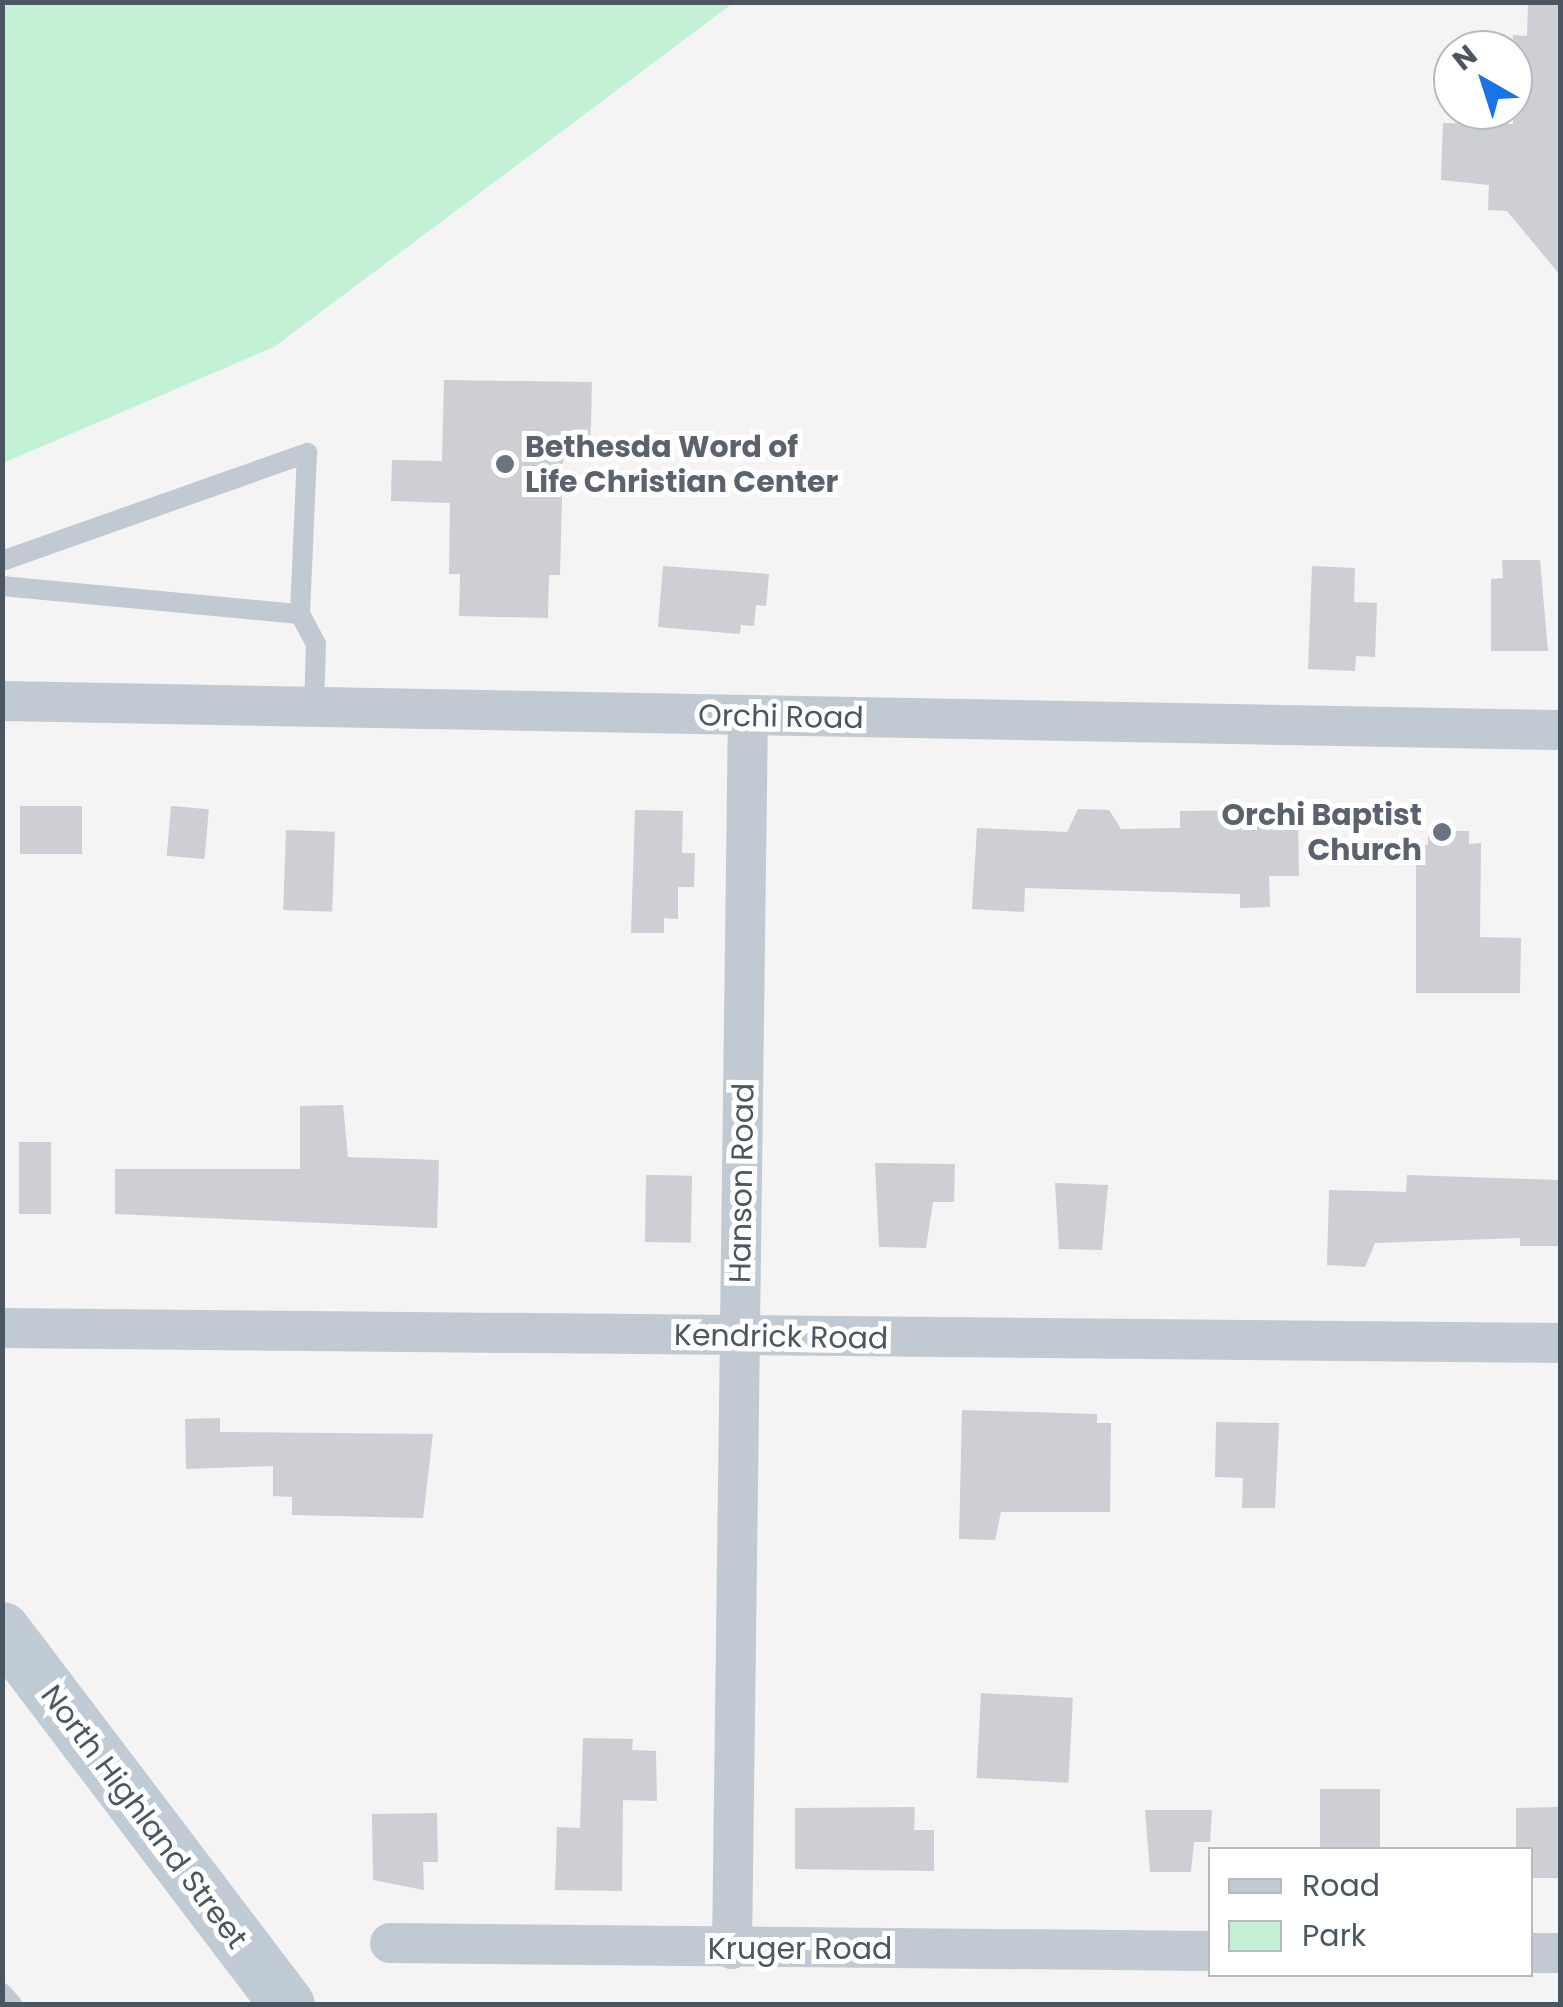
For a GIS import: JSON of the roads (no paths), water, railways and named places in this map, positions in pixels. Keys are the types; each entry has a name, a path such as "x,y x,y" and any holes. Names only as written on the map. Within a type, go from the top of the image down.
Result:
{"main road":[{"name":"North Highland Street","path":"2,1628 287,2004"}],"street":[{"name":"Orchi Road","path":"2,701 1560,730"},
{"name":"Hanson Road","path":"732,1949 748,717"},
{"name":"Kendrick Road","path":"2,1328 1560,1343"},
{"name":"Kruger Road","path":"390,1942 732,1949 1208,1951"},
{"path":"1533,1953 1560,1953"}],"lane":[{"path":"2,561 307,452 300,614 316,644 314,706"},
{"path":"2,586 300,614"},
{"path":"2,1992 12,2004"}],"place":[{"name":"Bethesda Word of Life Christian Center","path":"505,464"},
{"name":"Orchi Baptist Church","path":"1442,832"}]}
